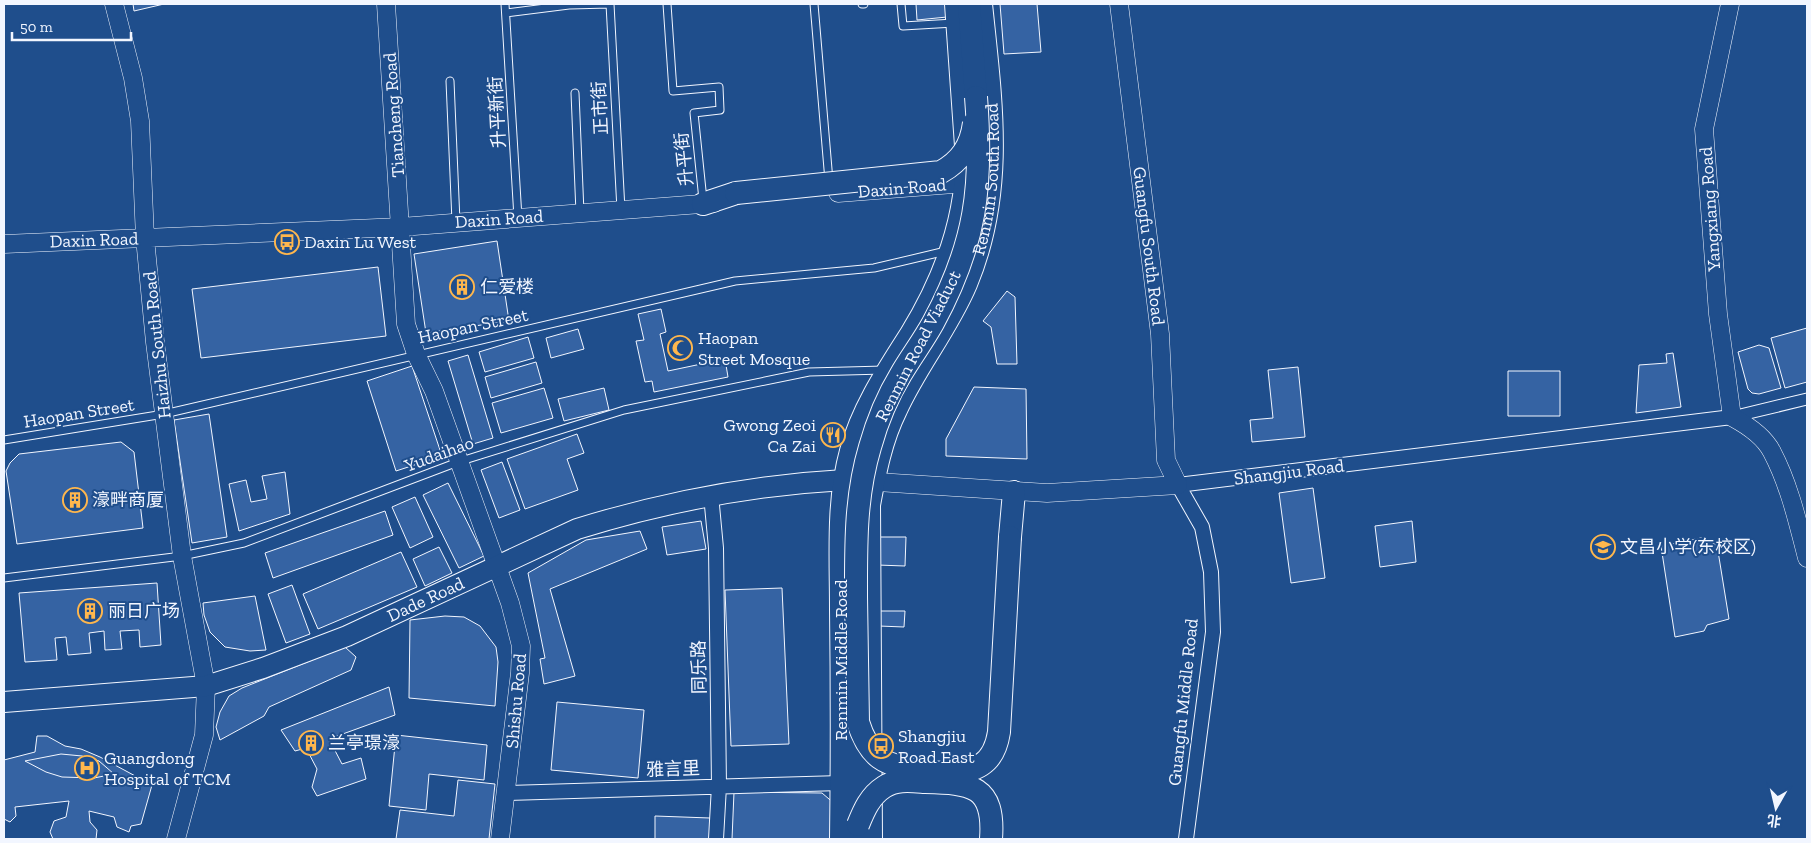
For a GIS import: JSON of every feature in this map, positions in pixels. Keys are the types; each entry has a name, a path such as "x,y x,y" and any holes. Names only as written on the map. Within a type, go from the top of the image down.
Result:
{"main road":[{"name":"Renmin Road Viaduct","path":"863,834 858,722 856,530 859,488 870,446 889,396 932,324 957,273 965,250 976,204 980,174 969,4"},
{"name":"Renmin South Road","path":"874,481 887,432 897,409 953,314 974,268 985,230 993,182 994,133 982,4"},
{"name":"Renmin South Road","path":"844,480 853,440 887,370 923,312 950,250 965,183 964,126 956,13"},
{"path":"703,204 736,193 941,172 960,159 967,148 973,127 976,97"},
{"name":"Renmin Middle Road","path":"840,839 840,541 844,480"},
{"name":"Dade Road","path":"4,702 206,686 263,668 346,636 577,529 653,507 711,495 781,484 844,480"},
{"name":"Renmin Middle Road","path":"863,834 869,530 874,481"},
{"path":"858,722 862,735 874,753 898,768 960,772 979,766 987,760 995,748 999,732 1014,492"},
{"path":"863,834 868,802 885,786 902,781 955,782 972,787 986,799 992,816 992,839"}],"street":[{"name":"Haizhu South Road","path":"114,4 133,78 140,121 145,238 164,414 182,556 206,686 204,735 176,839"},
{"name":"Tiancheng Road","path":"386,4 401,227 402,281 406,324 416,354"},
{"name":"Guangfu South Road","path":"1119,4 1160,334 1166,460 1178,485"},
{"name":"Yangxiang Road","path":"1730,4 1704,129 1718,314 1732,417"},
{"name":"Daxin Road","path":"4,244 401,227 993,182"},
{"name":"Shishu Road","path":"416,354 434,391 510,603 521,646 520,673 500,839"},
{"path":"1732,417 1807,399"},
{"name":"Shangjiu Road","path":"844,480 1047,493 1178,485 1732,417"},
{"path":"1732,417 1755,432 1772,451 1788,492 1807,558"},
{"name":"Guangfu Middle Road","path":"1178,485 1202,526 1211,572 1213,632 1186,839"},
{"name":"同乐路","path":"711,495 716,548 719,786 716,839"},
{"name":"雅言里","path":"506,792 841,783"}],"lane":[{"name":"升平新街","path":"506,4 518,218"},
{"path":"506,13 569,5 610,4"},
{"name":"正市街","path":"610,4 621,210"},
{"name":"升平街","path":"667,4 673,91 719,87 720,110 694,113 703,204"},
{"path":"814,4 830,194"},
{"path":"901,4 903,26 956,13"},
{"path":"450,81 456,223"},
{"path":"575,93 580,213"},
{"name":"Haopan Street","path":"4,440 164,414 735,281 874,268 950,250"},
{"name":"Yudaihao","path":"4,578 182,556 244,543 458,462 624,410 809,372 887,370"}],"building":[{"path":"133,4 164,4 134,11"},
{"path":"916,4 946,4 947,17 917,20"},
{"path":"1000,4 1037,4 1041,52 1004,54"},
{"name":"仁爱楼","path":"497,241 509,321 426,333 414,254"},
{"path":"378,267 386,336 201,358 192,289"},
{"path":"1007,291 1015,297 1017,364 997,364 991,327 983,321"},
{"path":"661,309 666,332 660,334 668,371 725,359 728,377 654,392 652,381 645,382 636,341 644,340 638,314"},
{"path":"1807,328 1807,382 1785,388 1771,338"},
{"path":"578,329 584,349 551,358 546,338"},
{"path":"528,337 534,358 485,372 479,352"},
{"path":"1759,345 1769,348 1781,388 1759,394 1752,393 1748,389 1738,352"},
{"path":"1673,353 1681,407 1636,413 1639,365 1667,363 1666,354"},
{"path":"468,355 493,438 473,444 448,361"},
{"path":"536,362 542,383 491,398 485,377"},
{"path":"412,366 442,456 396,471 367,381"},
{"path":"1298,367 1305,437 1252,442 1250,420 1273,418 1268,370"},
{"path":"1508,371 1560,371 1560,416 1508,416"},
{"path":"974,387 1026,389 1027,459 946,456 946,439"},
{"path":"544,388 553,418 501,433 492,403"},
{"path":"604,388 609,410 564,421 558,399"},
{"path":"209,414 227,537 192,543 174,420"},
{"path":"577,434 584,453 567,459 578,490 525,509 507,459"},
{"name":"濠畔商厦","path":"121,442 134,452 143,528 17,544 6,471 10,463 19,454"},
{"path":"502,462 520,510 499,518 481,470"},
{"path":"285,472 290,514 239,531 229,484 246,480 251,502 267,499 262,476"},
{"path":"448,483 484,556 459,568 423,495"},
{"path":"1313,488 1325,578 1291,583 1279,493"},
{"path":"415,497 433,537 410,548 392,507"},
{"path":"385,511 393,535 273,578 265,553"},
{"path":"701,521 706,549 667,555 662,527"},
{"path":"1412,521 1416,562 1380,567 1375,526"},
{"path":"640,531 647,549 550,589 575,676 544,684 540,659 545,658 528,573 586,540"},
{"path":"878,537 906,537 905,566 877,565"},
{"path":"1701,538 1717,545 1729,619 1707,625 1704,631 1675,637 1661,546"},
{"path":"439,547 452,573 425,586 413,559"},
{"path":"401,552 417,587 318,629 303,594"},
{"name":"丽日广场","path":"157,583 161,645 140,647 139,630 120,631 122,649 105,650 104,631 89,633 91,653 68,655 66,637 55,638 57,660 25,662 19,593"},
{"path":"292,585 310,634 286,643 268,594"},
{"path":"782,588 789,744 731,746 725,590"},
{"path":"255,596 266,650 250,651 225,647 210,632 204,615 203,603"},
{"path":"880,611 905,611 904,627 879,626"},
{"path":"445,616 464,617 480,626 496,647 498,662 495,706 409,698 410,620"},
{"path":"345,647 356,657 351,670 269,707 264,716 220,740 216,727 220,712 229,696 242,688"},
{"name":"兰亭璟濠","path":"389,687 395,715 329,739 342,764 361,758 366,779 317,796 312,787 317,769 306,748 295,751 281,730"},
{"path":"557,702 644,710 638,778 551,770"},
{"path":"396,735 487,745 484,780 429,774 426,810 389,806"},
{"path":"37,736 47,736 65,746 81,749 100,757 152,785 141,824 131,826 129,832 117,827 114,817 89,811 90,822 97,830 96,839 53,839 50,832 54,821 66,817 69,801 15,807 16,816 10,822 4,819 4,760 35,752"},
{"path":"61,754 82,756 99,761 114,774 94,778 62,777 46,772 25,761"},
{"path":"458,780 495,784 489,839 396,839 400,810 454,816"},
{"path":"734,792 822,793 836,805 835,839 732,839"},
{"path":"655,816 710,818 710,839 655,839"}],"place":[{"name":"Daxin Lu West","path":"287,242"},
{"name":"仁爱楼","path":"462,287"},
{"name":"Haopan Street Mosque","path":"680,348"},
{"name":"Gwong Zeoi Ca Zai","path":"833,435"},
{"name":"濠畔商厦","path":"75,500"},
{"name":"文昌小学(东校区)","path":"1603,547"},
{"name":"丽日广场","path":"90,611"},
{"name":"兰亭璟濠","path":"311,743"},
{"name":"Shangjiu Road East","path":"881,746"},
{"name":"Guangdong Hospital of TCM","path":"87,768"}]}
